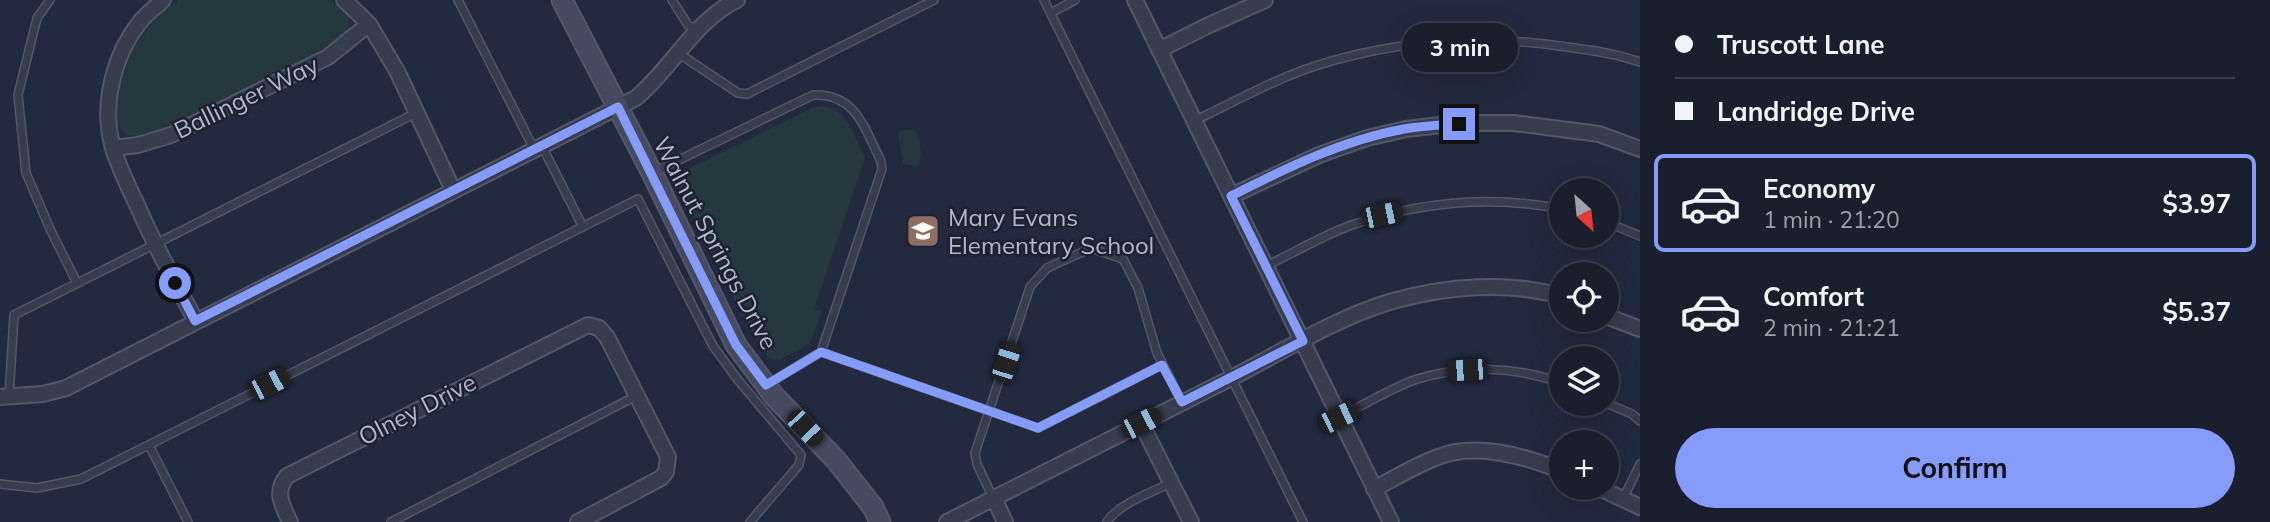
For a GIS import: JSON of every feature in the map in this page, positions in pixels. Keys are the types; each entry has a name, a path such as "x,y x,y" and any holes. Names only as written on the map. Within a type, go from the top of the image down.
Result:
{"street":[{"path":"163,0 140,22 114,72 107,102 113,148 155,244 195,321"},
{"path":"344,0 369,24 397,71 453,190"},
{"name":"Walnut Springs Drive","path":"562,0 652,173 736,345 766,385 836,460 873,507 880,522"},
{"path":"5,397 43,394 66,388 636,98 652,84 697,30 737,0"},
{"path":"1135,0 1391,522"},
{"path":"1159,50 1265,0"},
{"name":"Ballinger Way","path":"113,148 138,145 171,135 328,57 369,24"},
{"path":"1231,196 1319,155 1367,138 1406,129 1514,123 1599,134 1640,149"},
{"path":"947,522 1303,341 1381,306 1428,293 1466,288 1502,288 1549,294"},
{"path":"1619,321 1640,329"},
{"name":"Olney Drive","path":"290,522 282,506 279,490 282,482 294,472 582,326 594,326 604,332 637,396"},
{"path":"578,522 655,482 666,472 668,457 637,396"},
{"path":"1141,423 1191,522"},
{"path":"1374,489 1440,456 1470,450 1515,455 1549,467"},
{"path":"994,498 1005,522"},
{"path":"1619,498 1640,508"}],"lane":[{"path":"50,0 37,18 18,95 26,173 77,283"},
{"path":"457,0 583,227"},
{"path":"672,0 688,25 697,30"},
{"path":"678,53 738,93 747,94 934,0"},
{"path":"1044,0 1303,522"},
{"path":"1051,13 1075,0"},
{"path":"1195,121 1315,66 1421,43 1522,40 1594,51 1640,62"},
{"path":"652,173 813,95 838,97 857,114 883,169 821,352 766,385"},
{"path":"5,397 14,315 417,113"},
{"path":"0,484 37,488 81,479 638,199 713,346 801,455 799,465 750,522"},
{"path":"1266,266 1346,227 1382,215 1424,206 1498,202 1549,208"},
{"path":"1619,227 1640,236"},
{"path":"994,498 977,464 977,442 990,411 1030,287 1047,268 1093,249 1123,259 1138,288 1162,365 1182,402"},
{"path":"821,352 1038,428 1162,365"},
{"path":"1339,417 1415,380 1449,372 1485,369 1512,371 1549,380"},
{"path":"391,522 637,396"},
{"path":"1619,408 1640,421"},
{"path":"149,445 188,522"},
{"path":"1623,500 1640,464"},
{"path":"1107,522 1122,508 1171,482"}],"shaded area":[{"path":"178,0 330,0 349,16 350,27 316,54 167,128 135,136 126,135 118,118 123,74 144,33"},
{"path":"823,106 839,113 845,119 865,158 814,309 822,311 810,344 780,360 771,359 742,316 680,192 676,177 814,107"},
{"path":"901,130 914,130 916,133 921,153 918,166 903,164 898,134"}],"place":[{"name":"Mary Evans Elementary School","path":"923,231"}],"route":[{"path":"175,283 195,321 618,107 736,345 766,385 821,352 1038,428 1162,365 1182,402 1303,341 1231,196 1319,155 1367,138 1406,129 1459,124"}]}
